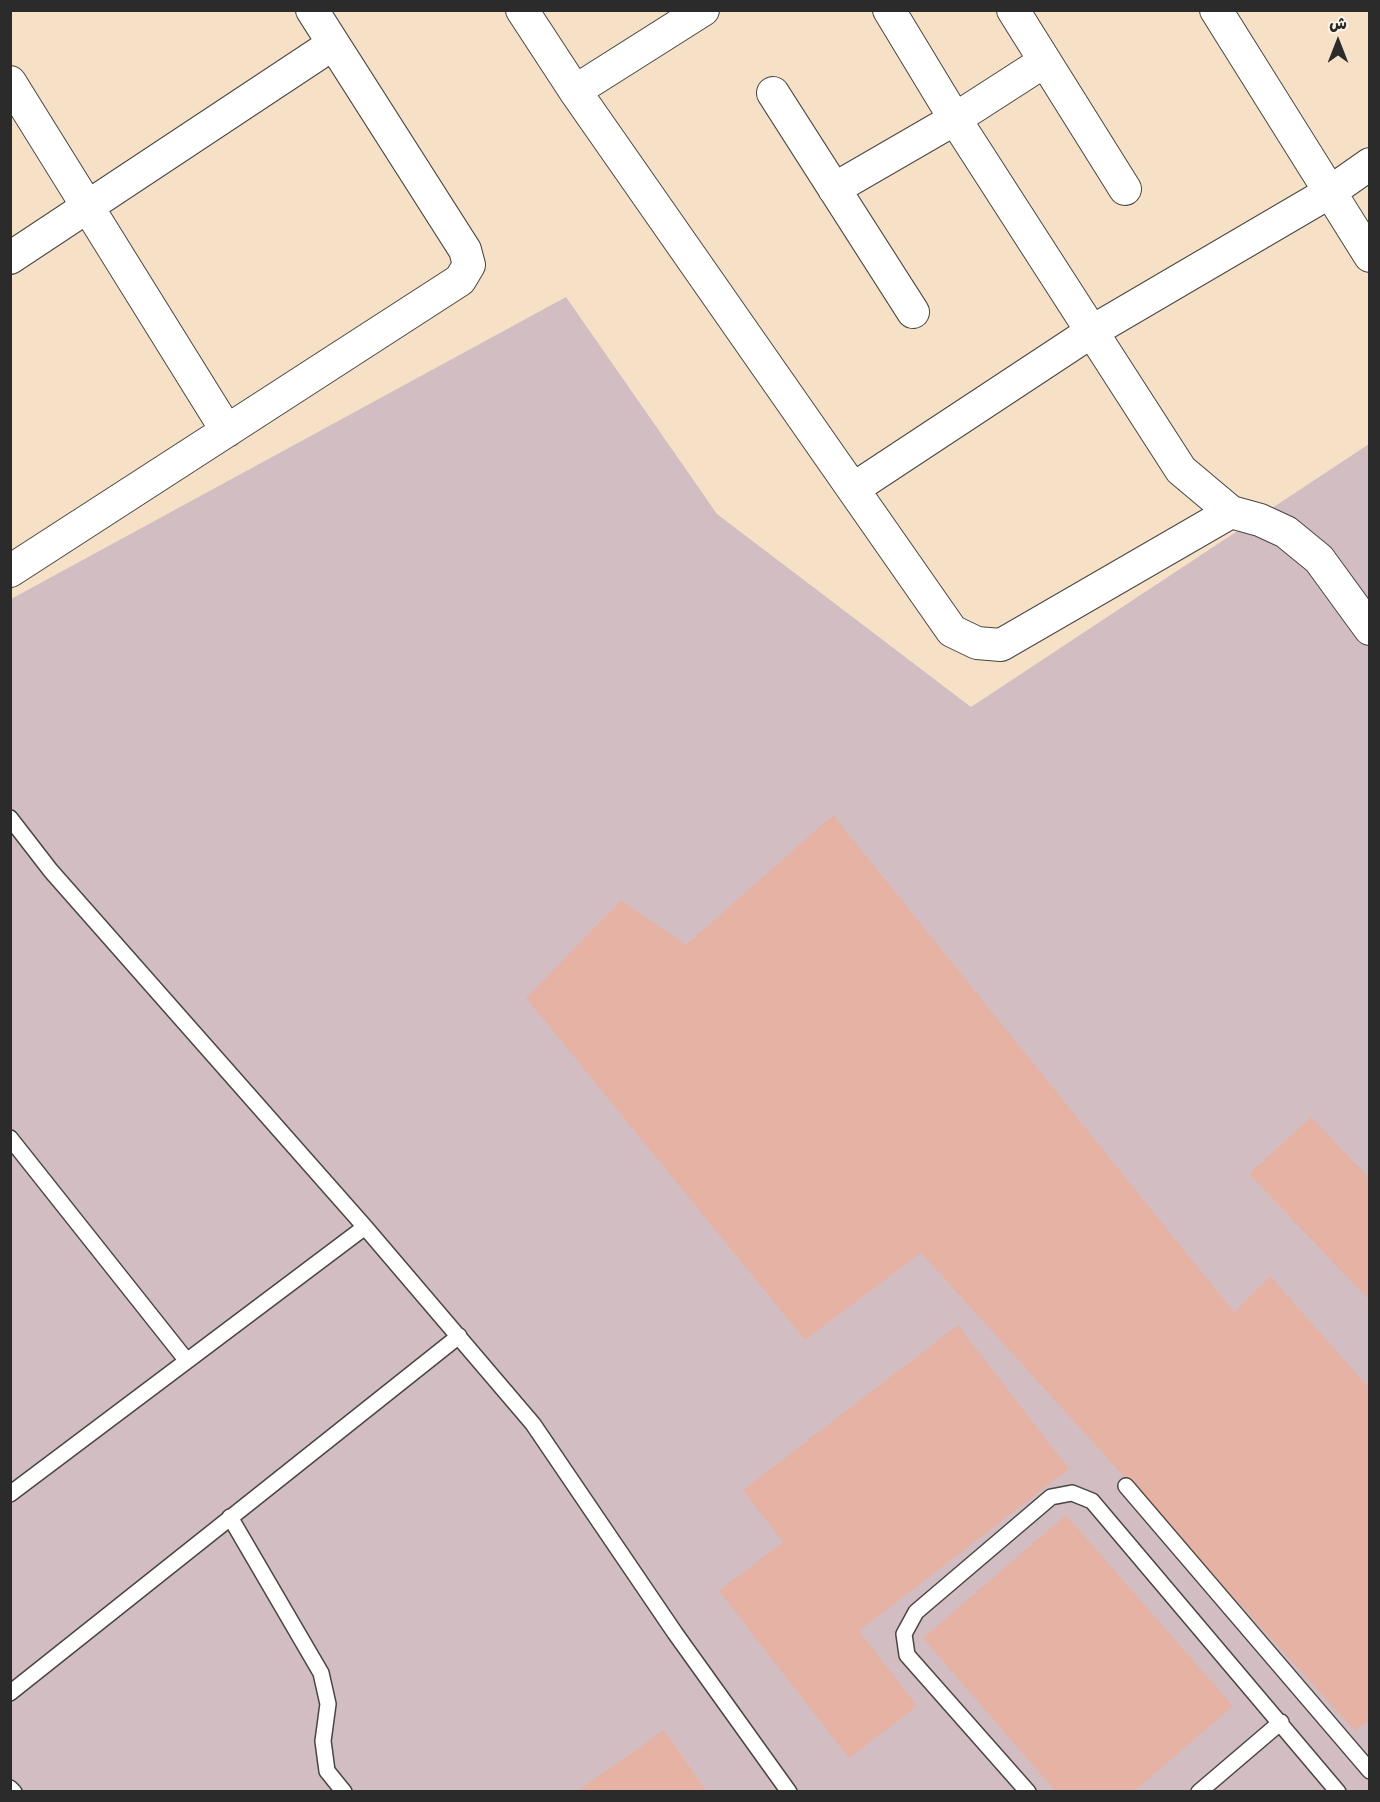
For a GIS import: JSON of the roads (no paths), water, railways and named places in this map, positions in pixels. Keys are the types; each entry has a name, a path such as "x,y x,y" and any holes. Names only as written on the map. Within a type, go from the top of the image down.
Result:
{"street":[{"path":"10,571 460,280 470,265 465,250 312,10"},
{"path":"522,10 574,91 952,630 977,643 1001,645 1231,512"},
{"path":"574,91 703,10"},
{"path":"889,10 955,119 1181,470 1231,512 1260,520 1286,532 1319,559 1370,629"},
{"path":"1013,10 1125,189"},
{"path":"1216,10 1370,256"},
{"path":"10,258 89,208 333,44"},
{"path":"834,189 955,119 1045,61"},
{"path":"10,82 227,431"},
{"path":"773,93 913,312"},
{"path":"853,489 1091,332 1330,192 1370,164"}],"lane":[{"path":"10,818 51,871 365,1227 533,1424 675,1633 789,1791"},
{"path":"10,1138 187,1361"},
{"path":"10,1494 365,1227"},
{"path":"10,1693 459,1336"},
{"path":"1126,1486 1370,1771"},
{"path":"1029,1791 907,1655 904,1634 916,1612 1051,1497 1072,1493 1092,1501 1338,1791"},
{"path":"230,1517 321,1673 328,1704 323,1741 327,1771 344,1791"},
{"path":"1199,1791 1281,1722"},
{"path":"10,1788 14,1791"}]}
